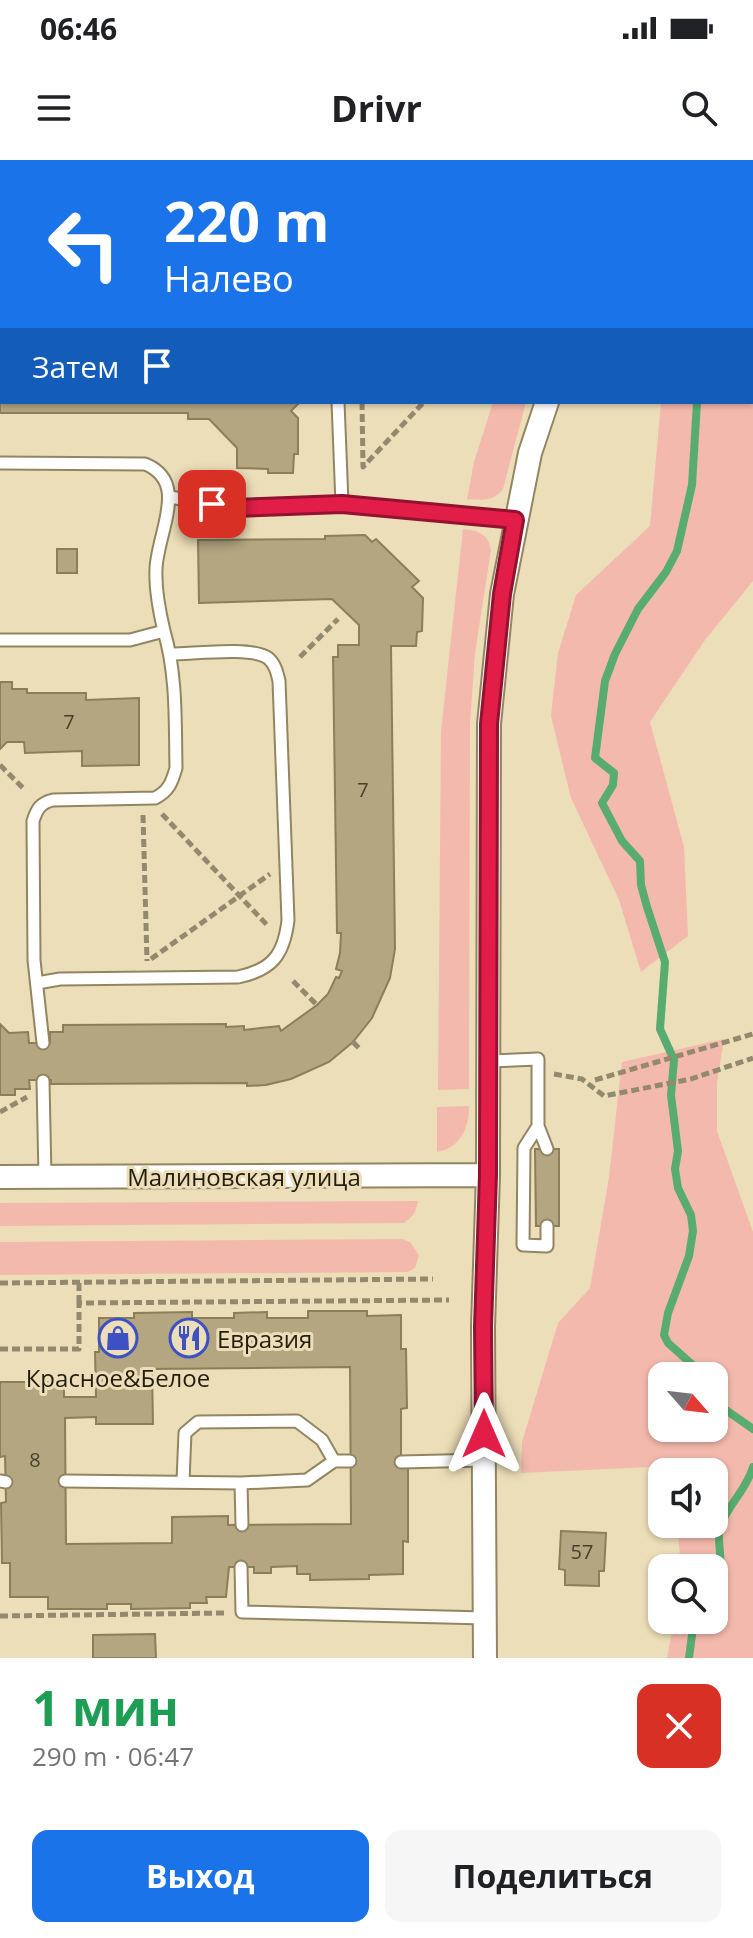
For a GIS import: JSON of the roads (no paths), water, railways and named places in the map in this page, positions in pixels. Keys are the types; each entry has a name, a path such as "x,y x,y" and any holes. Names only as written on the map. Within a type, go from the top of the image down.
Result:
{"street":[{"path":"485,1658 483,1327 488,1175 489,724 502,594 515,520 530,453 546,404"},
{"name":"Малиновская улица","path":"0,1177 488,1175"}],"lane":[{"path":"338,404 342,504"},
{"path":"0,463 145,464 157,469 167,480 170,497 156,566 157,600 171,654 174,683 176,768 165,793 149,798 53,800 44,802 37,809 33,821 34,960 43,1043"},
{"path":"170,497 233,508 342,504 515,520"},
{"path":"0,640 130,640 164,631"},
{"path":"37,983 60,979 238,977 260,973 277,957 286,937 288,920 279,681 275,667 267,657 254,652 171,654"},
{"path":"489,1061 538,1059 538,1126 547,1149"},
{"path":"43,1087 45,1177"},
{"path":"538,1126 524,1148 523,1245 547,1246 547,1226"},
{"path":"183,1481 185,1433 198,1422 297,1421 322,1440 334,1461"},
{"path":"401,1462 484,1460"},
{"path":"65,1481 241,1483 307,1480 334,1461 350,1461"},
{"path":"241,1483 242,1525"},
{"path":"241,1567 242,1612 485,1618"}],"waterway":[{"path":"689,1362 668,1343 664,1335 668,1313 689,1256 693,1231 691,1215 678,1188 675,1169 678,1151 671,1095 674,1060 660,1029 665,962 641,885 640,861 622,841 602,803 613,785 614,773 595,758 605,681 615,654 638,609 666,572 677,551 692,485 697,404"},
{"path":"728,1412 753,1429"},
{"path":"720,1554 720,1529 753,1467"},
{"path":"689,1658 692,1634"}],"place":[{"name":"Красное&Белое","path":"118,1338"},
{"name":"Евразия","path":"189,1338"}]}
